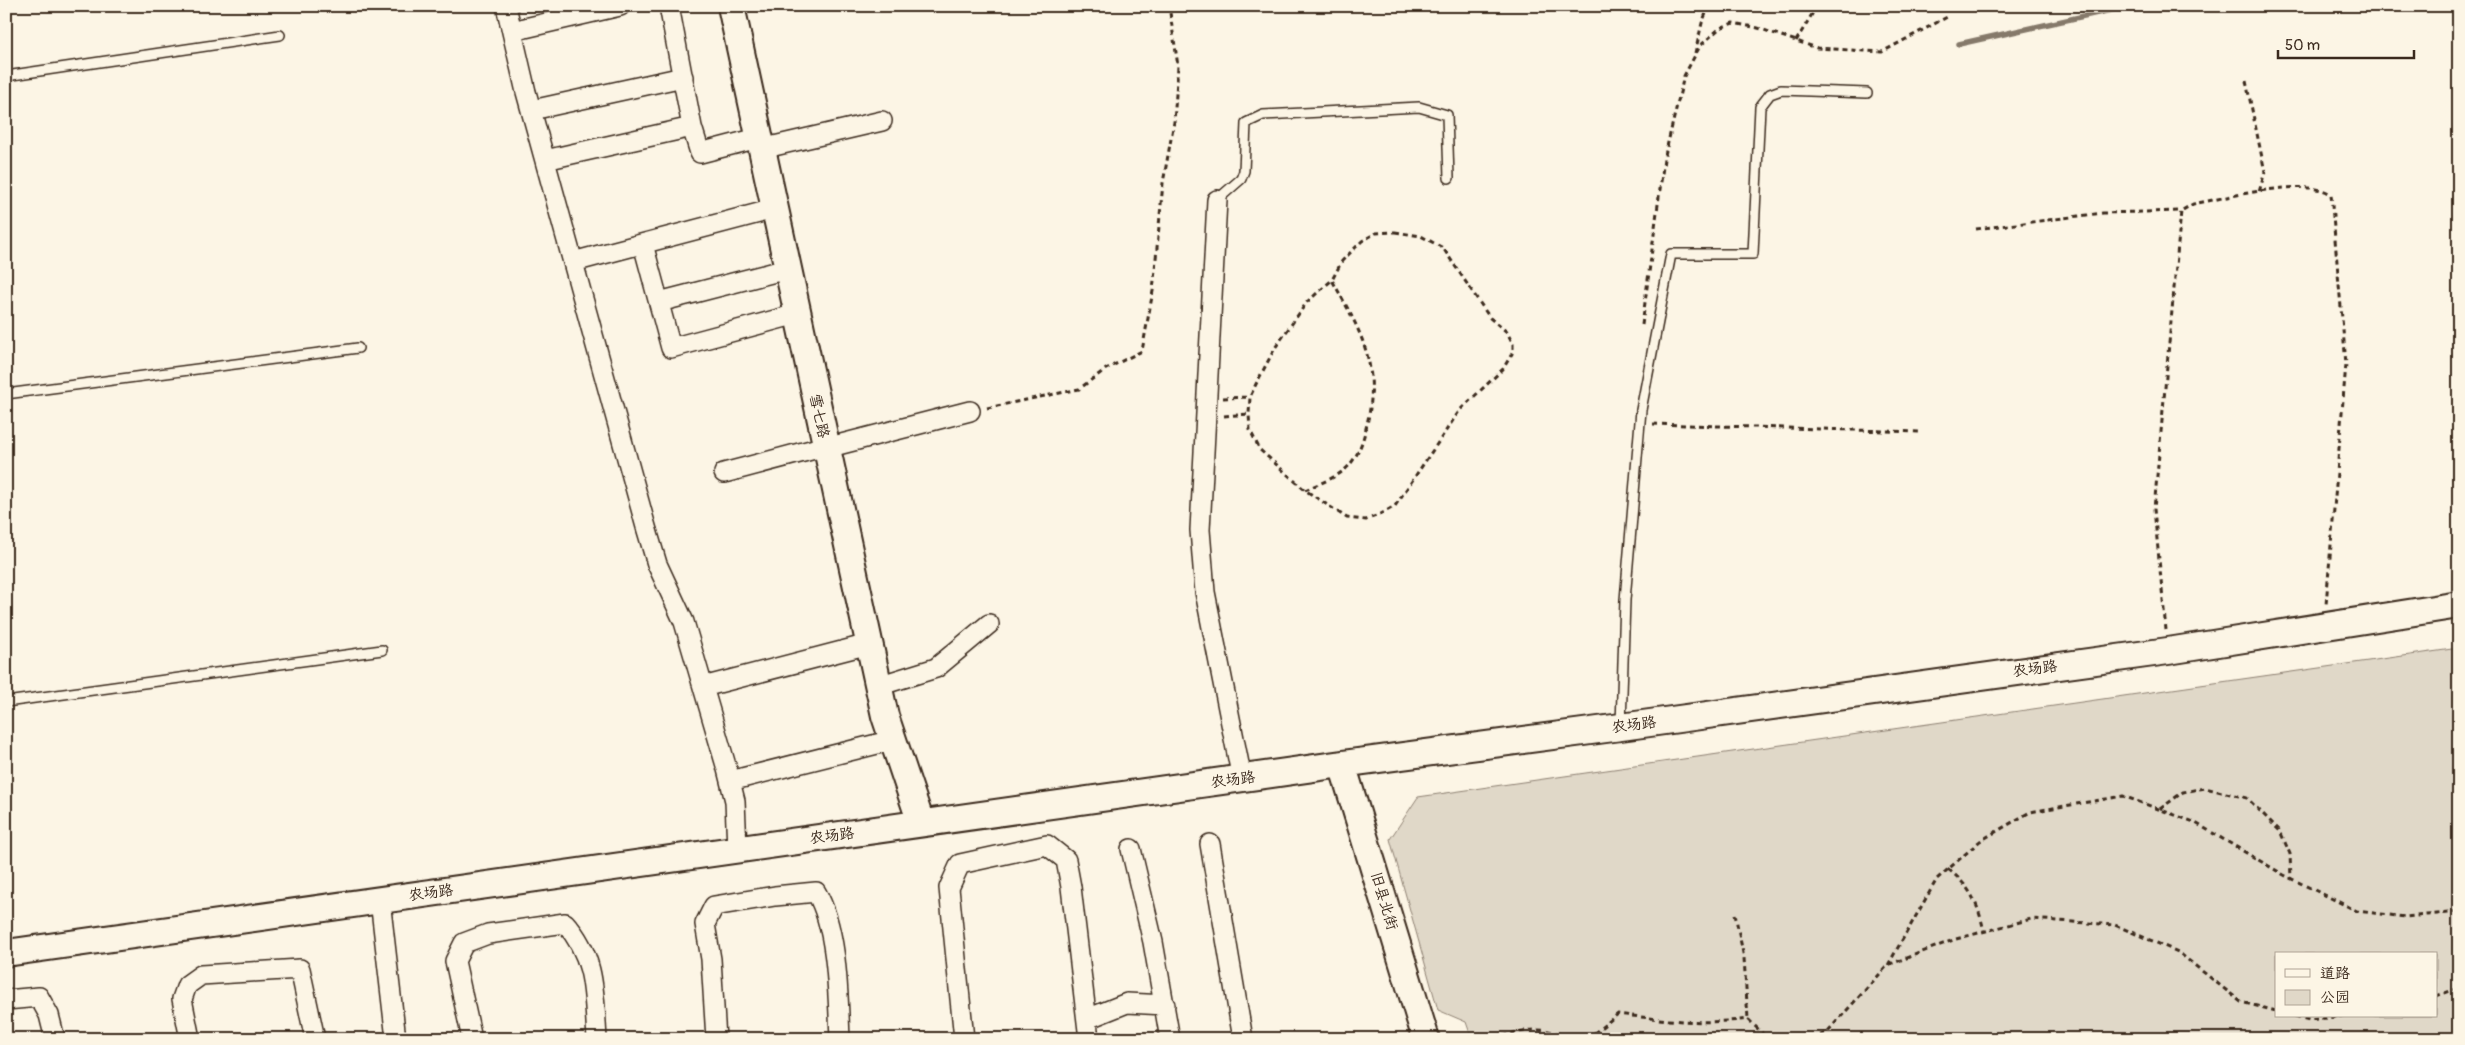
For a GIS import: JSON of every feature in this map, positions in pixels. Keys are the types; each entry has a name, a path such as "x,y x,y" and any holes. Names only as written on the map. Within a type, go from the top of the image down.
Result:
{"street":[{"path":"506,6 545,160 654,555 684,622 730,781 735,801 737,849"},
{"path":"512,31 620,6"},
{"path":"669,6 692,127 700,153 882,121"},
{"name":"雪七路","path":"731,6 878,686 893,740 921,823"},
{"path":"532,110 683,77"},
{"path":"545,160 692,127"},
{"path":"1217,200 1200,530 1205,592 1242,779"},
{"path":"573,262 774,209"},
{"path":"643,244 671,348 797,314"},
{"path":"659,302 787,269"},
{"path":"724,472 970,411"},
{"name":"农场路","path":"6,953 1342,764 2168,651 2459,605"},
{"path":"878,686 936,668 989,624"},
{"path":"703,686 869,644"},
{"path":"730,781 893,740"},
{"name":"旧县北街","path":"1342,764 1426,1039"},
{"path":"1210,844 1243,1039"},
{"path":"964,1039 949,888 960,864 1047,845 1066,860 1072,887 1089,1039"},
{"path":"1131,849 1153,942 1170,1039"},
{"path":"716,1039 711,959 705,924 714,906 775,896 816,892 826,908 837,984 840,1039"},
{"path":"380,900 396,1039"},
{"path":"472,1039 455,961 464,943 488,934 565,923 579,939 593,979 597,1039"},
{"path":"190,1039 182,999 187,985 201,975 300,969 315,1039"},
{"path":"6,1000 39,997 48,1015 55,1039"},
{"path":"1087,1019 1127,1003 1165,1005"}],"lane":[{"path":"6,76 280,35"},
{"path":"1621,727 1625,600 1640,423 1671,254 1753,254 1760,107 1770,94 1781,90 1866,93"},
{"path":"1217,200 1241,179 1244,171 1246,123 1263,115 1418,107 1447,115 1449,178"},
{"path":"6,394 358,348"},
{"path":"6,702 382,650"}],"path":[{"path":"970,411 1079,389 1106,369 1142,351 1153,291 1162,183 1174,122 1178,66 1169,6"},
{"path":"1694,58 1702,23 1709,6"},
{"path":"1796,41 1817,6"},
{"path":"1641,334 1664,158 1684,76 1700,46 1720,28 1733,23 1758,28 1817,48 1882,52 1949,16"},
{"path":"2246,81 2266,172 2259,192"},
{"path":"1976,229 2103,213 2181,211 2193,204 2276,188 2324,190 2331,194 2346,364 2324,626"},
{"path":"2168,651 2154,509 2181,211"},
{"path":"1395,232 1421,236 1443,248 1490,318 1507,332 1513,344 1513,352 1503,369 1460,410 1396,506 1366,520 1347,518 1305,490 1260,450 1250,430 1250,397 1275,348 1307,302 1332,280 1342,261 1362,241 1376,233 1395,232"},
{"path":"1305,490 1332,477 1351,464 1363,441 1370,410 1372,372 1363,339 1332,280"},
{"path":"1206,398 1250,397"},
{"path":"1205,418 1250,414"},
{"path":"1640,423 1920,432"},
{"path":"2159,810 2183,792 2205,788 2247,798 2280,831 2290,854 2291,878"},
{"path":"1812,1039 1826,1032 1888,965 1937,879 1980,841 2030,812 2123,796 2194,822 2291,878 2357,911 2406,917 2459,912"},
{"path":"1948,869 1961,879 1978,905 1984,931"},
{"path":"1735,914 1744,958 1748,1019 1768,1039"},
{"path":"1888,965 1956,939 2031,919 2115,925 2178,952 2241,1002 2275,1011"},
{"path":"2438,995 2459,988"},
{"path":"1586,1039 1618,1014 1688,1022 1718,1023 1748,1019"},
{"path":"2302,1018 2309,1020 2326,1018"},
{"path":"1494,1039 1520,1030 1553,1030 1572,1039"}],"green space":[{"path":"2459,648 2459,1039 1472,1039 1466,1022 1438,1010 1390,839 1418,797"}],"waterway":[{"path":"1959,44 2129,6"}]}
